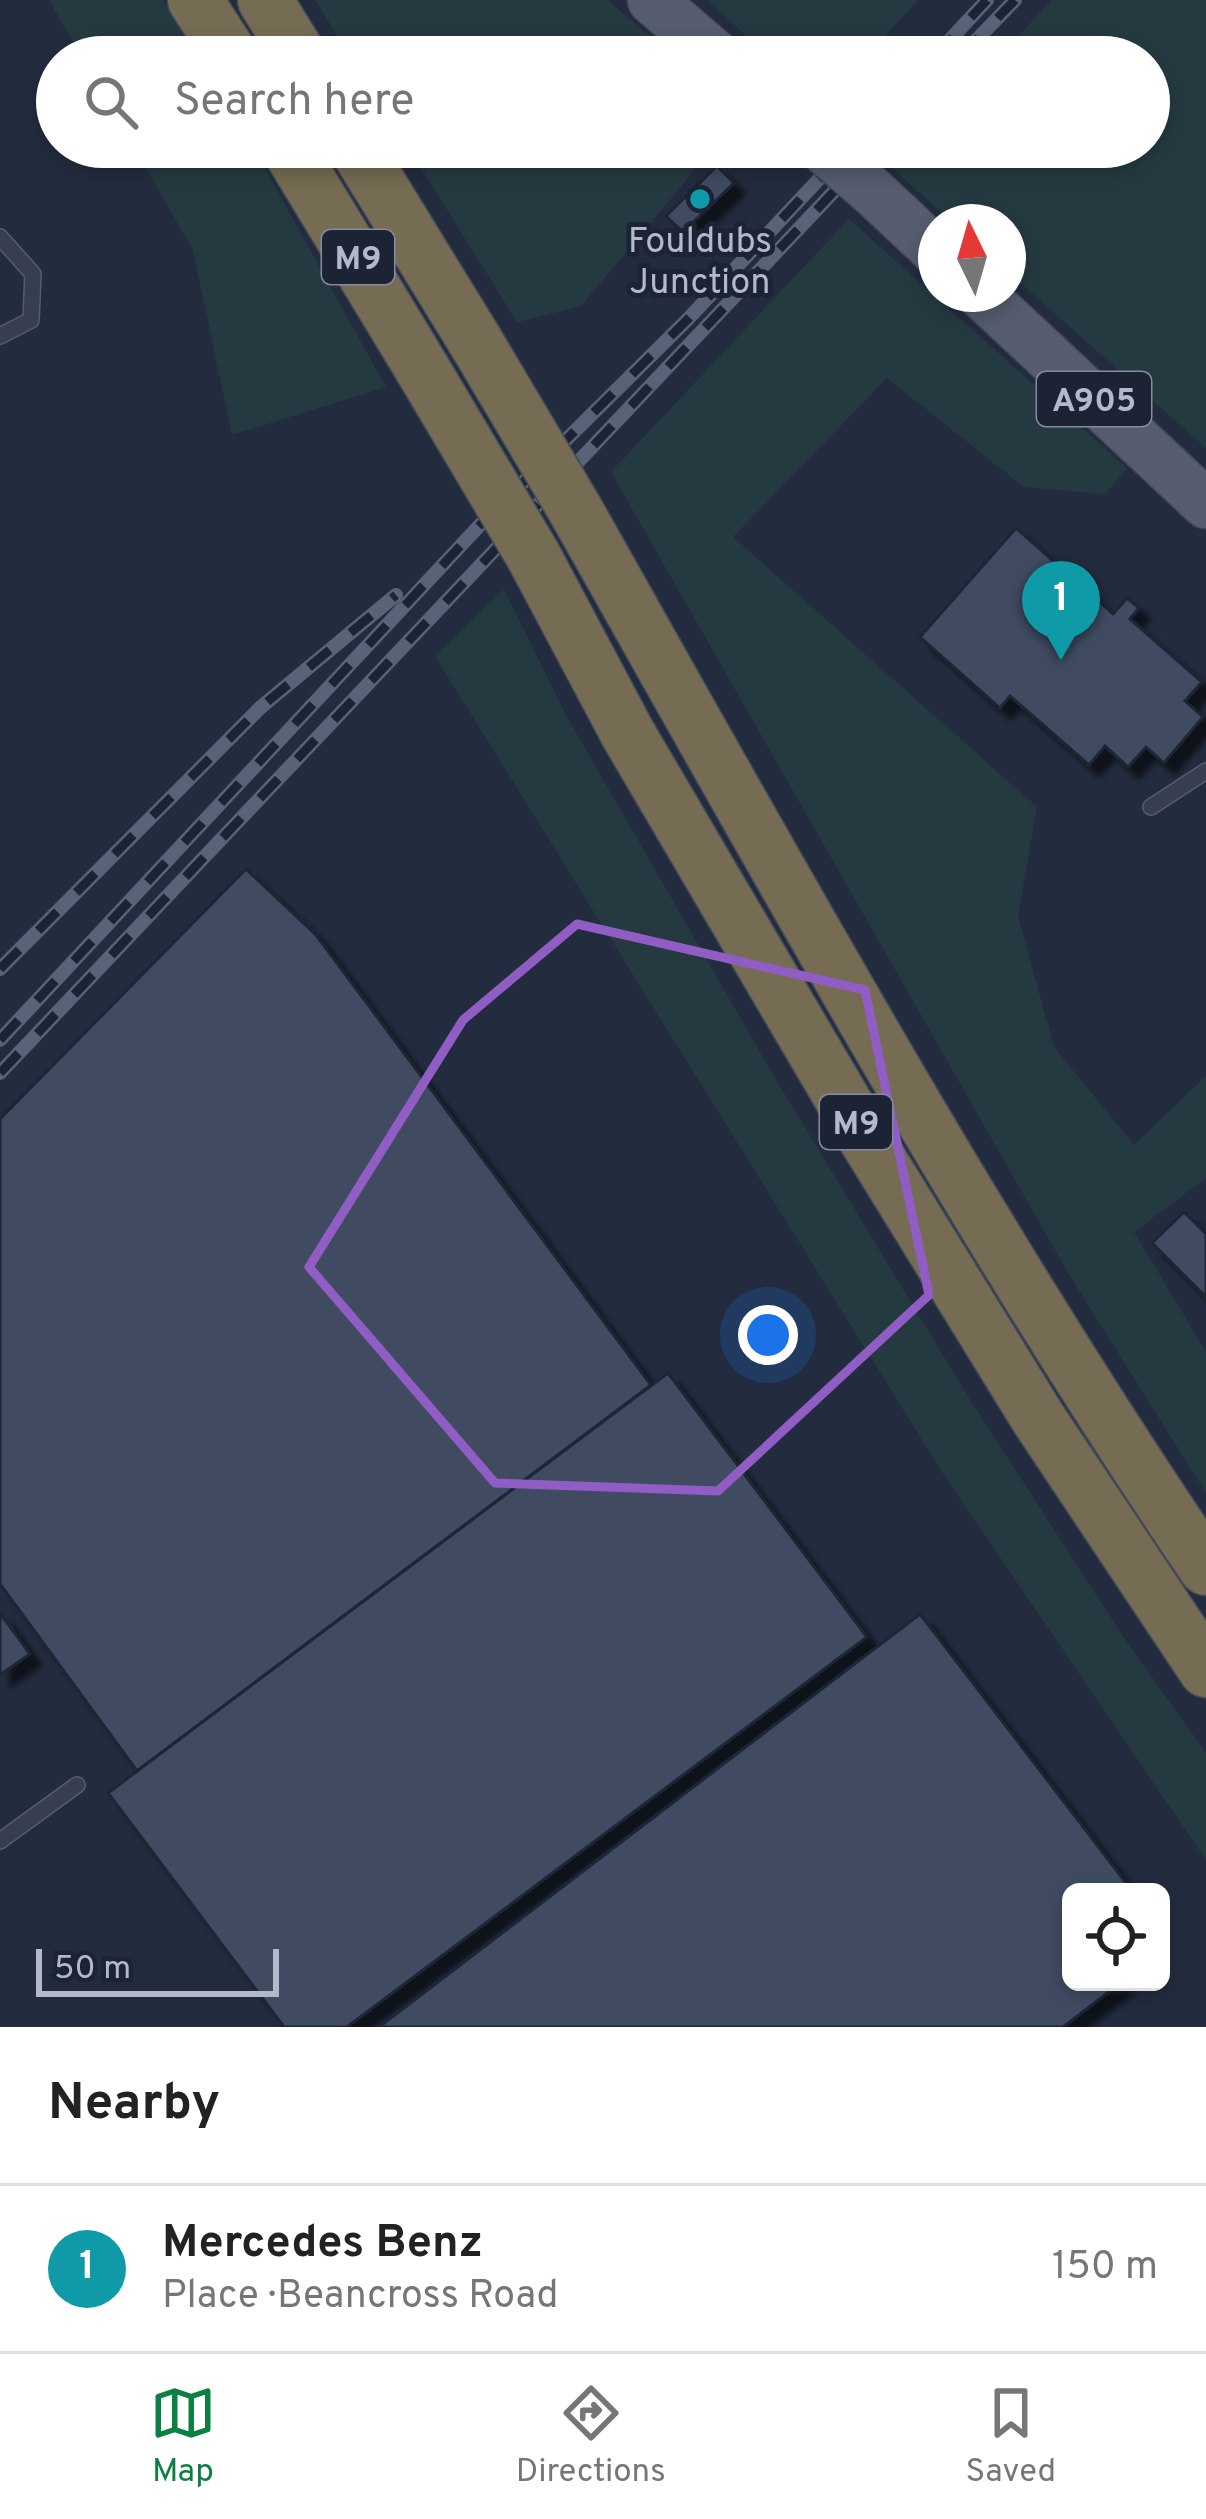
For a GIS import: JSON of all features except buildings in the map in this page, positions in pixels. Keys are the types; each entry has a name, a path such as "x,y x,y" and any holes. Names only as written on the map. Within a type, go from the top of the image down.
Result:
{"highway":[{"path":"195,0 218,36"},
{"path":"265,0 287,36"},
{"name":"M9","path":"301,168 535,557 628,734 860,1129 1038,1418 1206,1670"},
{"name":"M9","path":"369,168 576,511 941,1154 1206,1568"}],"main road":[{"path":"652,0 694,36"},
{"path":"845,168 918,234"},
{"name":"A905","path":"1001,312 1206,504"}],"lane":[{"path":"0,237 33,274 32,320 0,336"},
{"path":"1151,807 1206,770"},
{"path":"0,1841 77,1785"}],"highlighted area":[{"path":"577,924 865,990 929,1295 718,1491 495,1483 309,1267 463,1020"}],"green space":[{"path":"49,0 163,0 186,36 70,36"},
{"path":"315,0 607,0 650,36 338,36"},
{"path":"708,0 918,0 884,36 746,36"},
{"path":"1052,0 1206,0 1206,448 1026,288 1026,204 932,204 893,169 1170,168 1170,36 1019,36"},
{"path":"146,168 265,168 386,387 232,435 193,250"},
{"path":"421,168 696,168 581,306 517,322"},
{"path":"849,219 918,281 918,312 953,312 1127,468 1105,494 1024,487 887,378 733,537 1037,807 1018,916 1054,1047 1134,1145 1206,1076 1206,1178 1134,1232 1206,1352 1206,1493 1070,1276 611,472"},
{"path":"504,589 567,717 775,1078 969,1398 1122,1635 1206,1753 1206,1860 942,1472 435,656"}],"railway":[{"path":"954,36 987,0"},
{"path":"980,36 1015,0"},
{"path":"0,1040 479,526 688,319 829,168"},
{"path":"0,1073 856,168"},
{"path":"0,969 261,707 396,595"}],"place":[{"name":"Fouldubs Junction","path":"700,199"},
{"name":"Mercedes Benz","path":"1061,660"}]}
